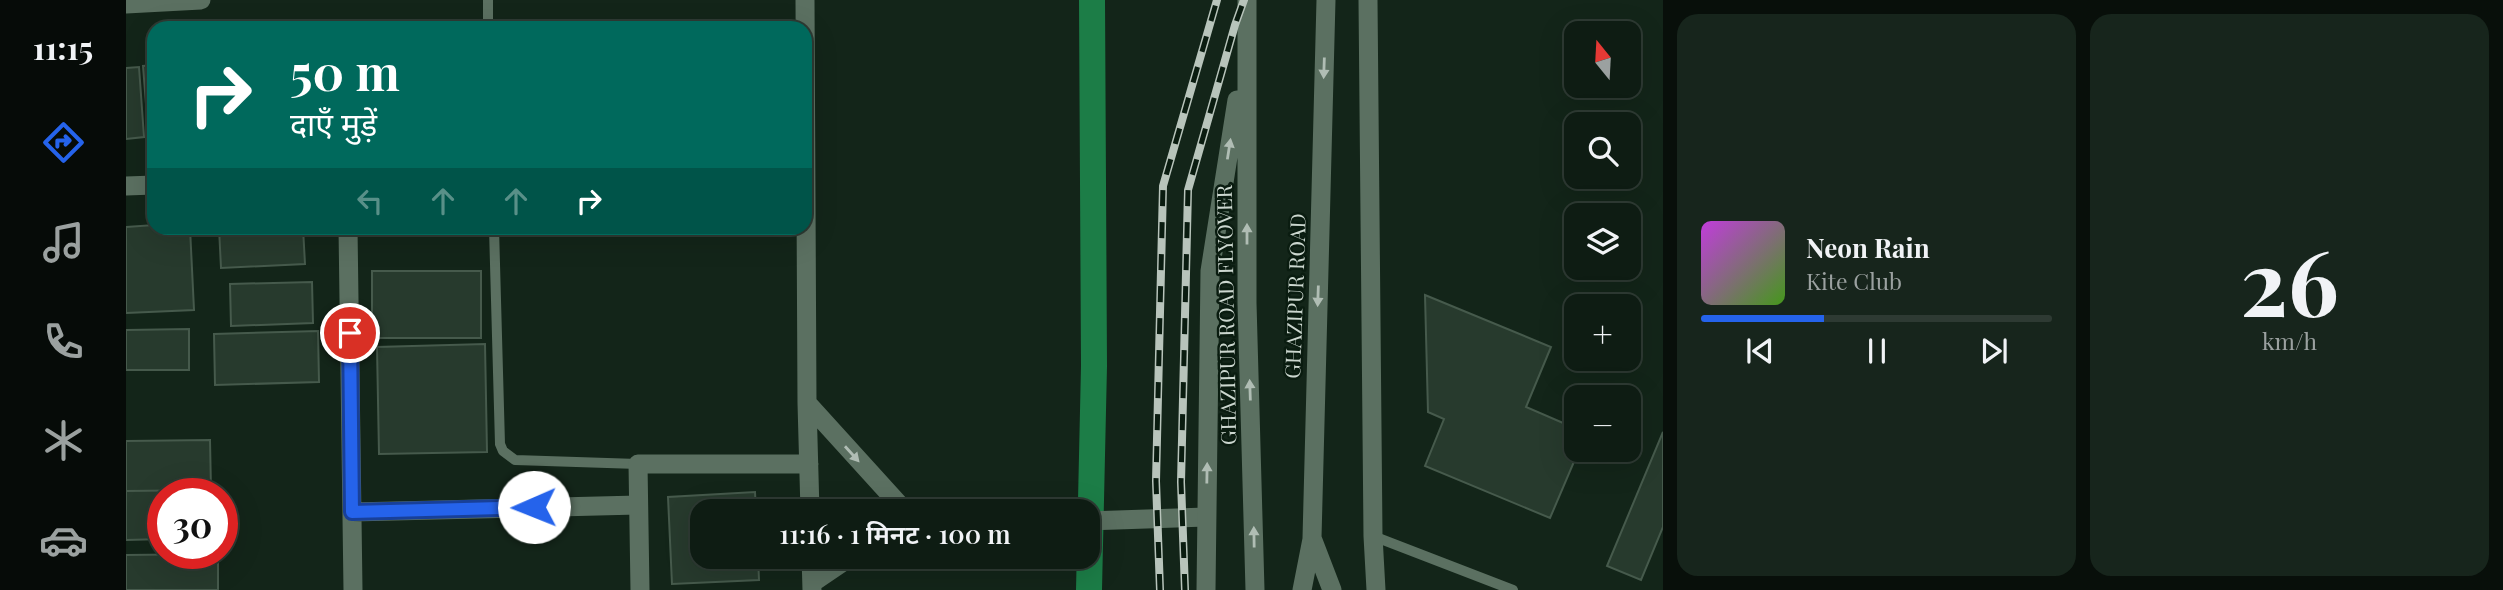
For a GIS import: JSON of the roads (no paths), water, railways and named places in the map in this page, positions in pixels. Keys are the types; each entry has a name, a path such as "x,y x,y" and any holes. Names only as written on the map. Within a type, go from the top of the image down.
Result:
{"street":[{"path":"126,4 201,0"},
{"path":"805,0 805,21"},
{"path":"1206,590 1210,271 1246,40 1247,0"},
{"name":"GHAZIPUR ROAD","path":"1326,0 1312,538 1332,590"},
{"path":"1368,0 1373,536 1376,590"},
{"name":"GHAZIPUR ROAD FLYOVER","path":"1246,40 1247,303 1255,590"},
{"path":"126,186 147,185"},
{"path":"348,235 353,590"},
{"path":"806,235 810,499"},
{"path":"807,403 894,499"},
{"path":"640,590 638,464 809,464"},
{"path":"352,512 638,505"},
{"path":"1100,521 1206,517"},
{"path":"1302,590 1312,538"},
{"path":"811,569 812,587"},
{"path":"812,587 835,569"}],"lane":[{"path":"488,0 488,21"},
{"path":"494,235 500,444 503,451 515,460 638,464"},
{"path":"1373,536 1513,590"}],"waterway":[{"path":"1089,590 1094,366 1092,0"}],"railway":[{"path":"1160,590 1156,481 1163,186 1217,0"},
{"path":"1185,590 1181,482 1188,190 1244,0"}]}
